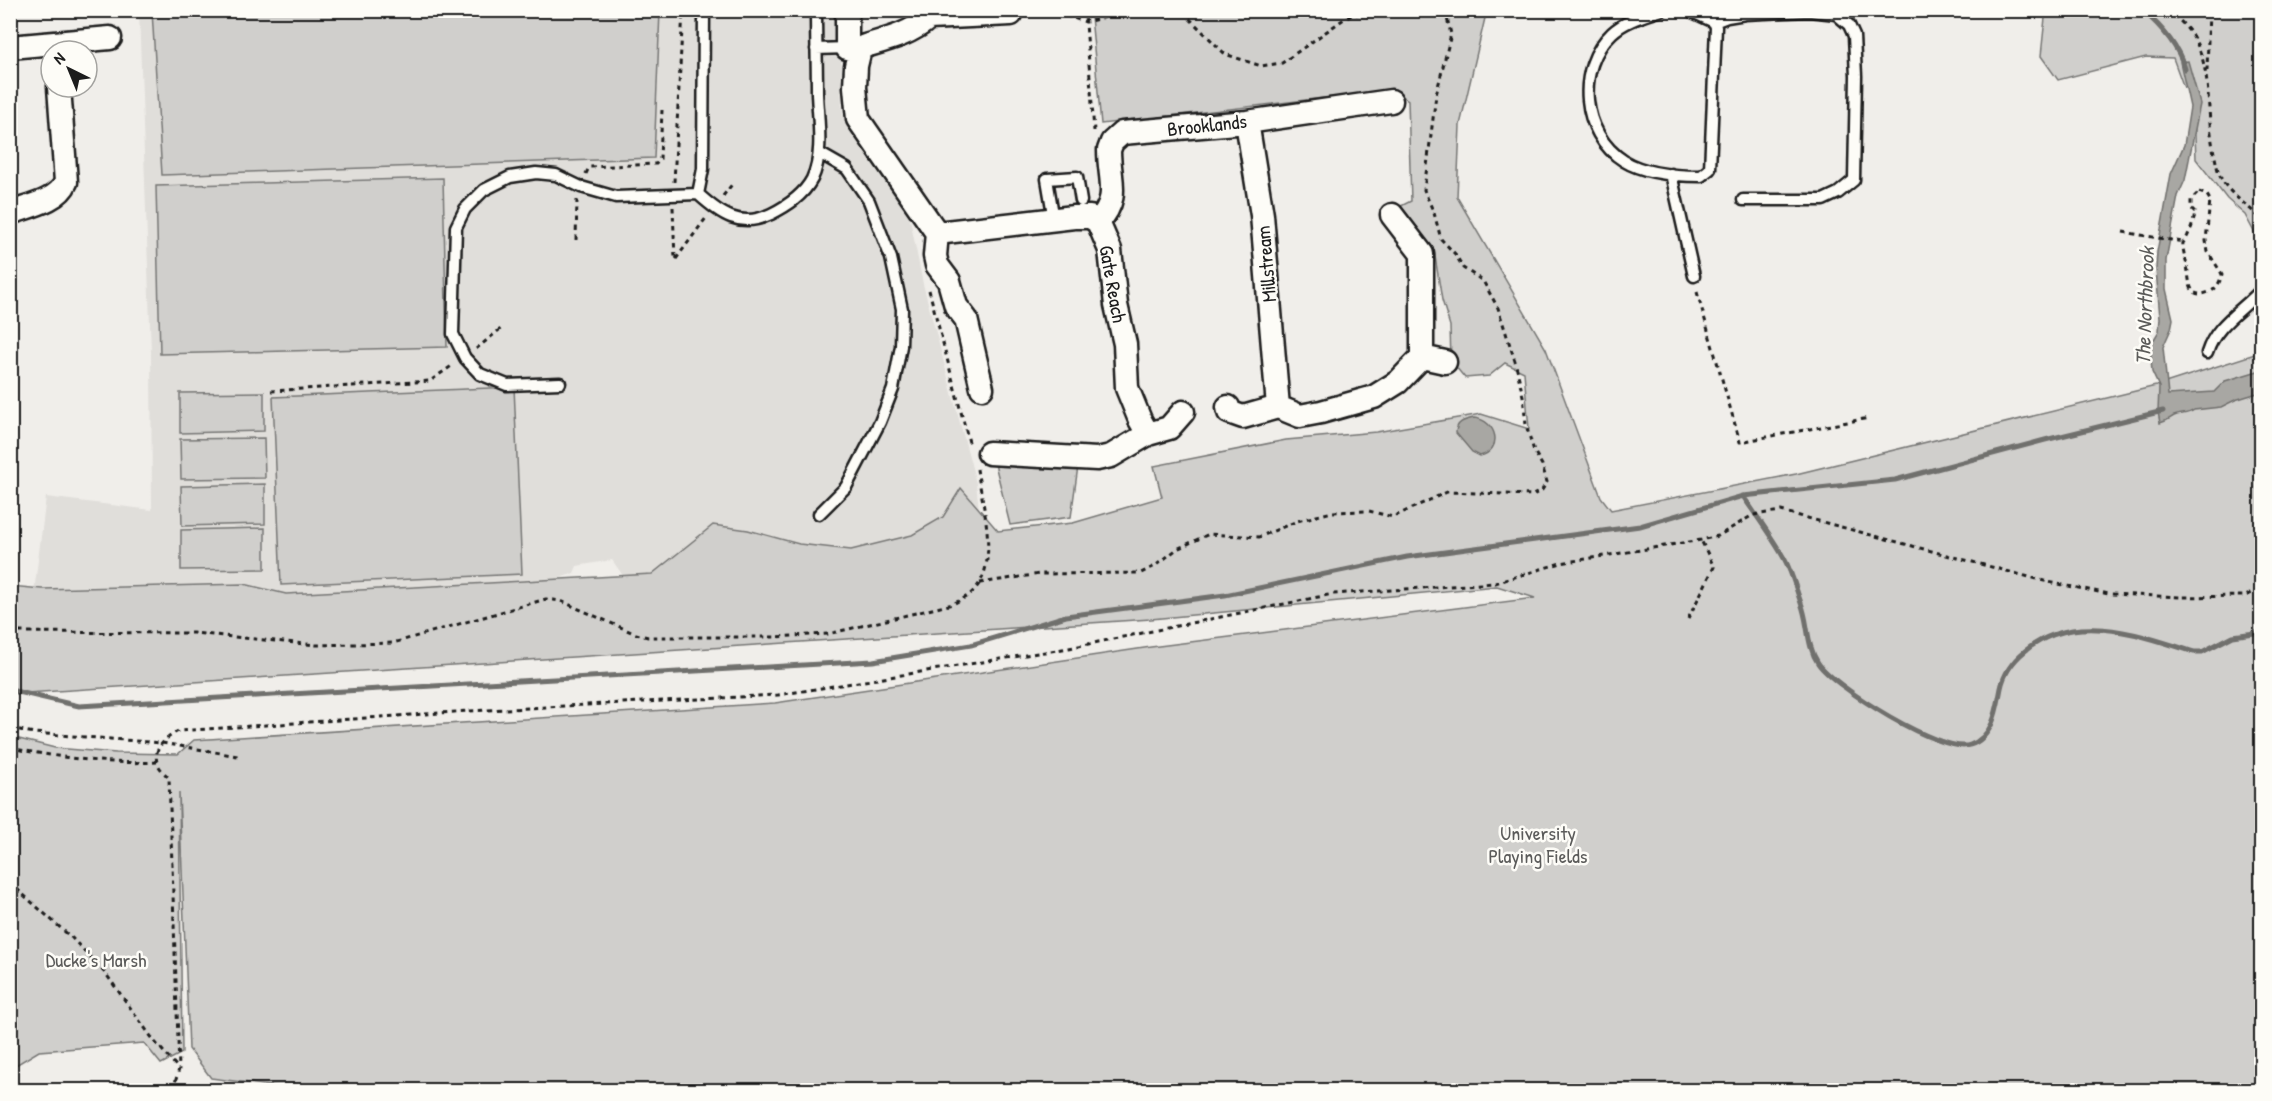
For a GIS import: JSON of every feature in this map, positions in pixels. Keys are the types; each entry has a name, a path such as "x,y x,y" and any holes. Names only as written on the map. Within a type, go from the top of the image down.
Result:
{"street":[{"path":"847,10 856,66 858,119 937,233 935,256 937,265 949,281 956,306 966,319 982,388"},
{"path":"854,49 905,34 916,28 928,14 1011,14"},
{"path":"99,41 110,39"},
{"path":"10,47 39,47"},
{"path":"10,213 51,197 62,190 66,182 60,99"},
{"name":"Brooklands","path":"1098,222 1113,200 1109,150 1112,142 1122,133 1247,122 1391,101"},
{"name":"Millstream","path":"1247,122 1262,216 1278,407"},
{"path":"1228,407 1229,412 1243,417 1278,407 1300,416 1321,412 1374,397 1398,382 1422,357 1422,255 1392,215"},
{"name":"Gate Reach","path":"937,233 1090,217 1098,222 1110,250 1116,305 1125,344 1127,388 1148,434"},
{"path":"1422,357 1445,362"},
{"path":"979,455 1097,459 1111,456 1135,444 1148,434 1169,428 1184,412"}],"lane":[{"path":"698,194 703,169 704,10"},
{"path":"560,383 507,385 480,374 465,358 453,334 456,227 465,209 484,190 510,177 536,173 556,175 581,188 616,197 698,194 714,208 736,220 752,220 766,216 792,203 812,180 819,153 816,10"},
{"path":"1662,10 1621,25 1600,47 1587,83 1593,123 1602,140 1613,153 1634,166 1671,174 1701,176 1710,169 1716,27 1714,22 1688,10"},
{"path":"1714,22 1745,14 1809,11 1836,14 1849,25 1854,36 1856,76 1854,180 1838,193 1823,200 1743,200"},
{"path":"816,49 854,49"},
{"path":"819,153 847,169 869,201 891,258 902,309 901,346 893,389 880,422 846,487 819,514"},
{"path":"1671,174 1694,276"},
{"path":"1054,220 1047,179 1077,177 1081,201"},
{"path":"2207,353 2211,340 2225,322 2262,289"}],"path":[{"path":"683,10 673,194 675,260 733,183"},
{"path":"1085,10 1096,138"},
{"path":"1011,14 1017,16 1060,14 1086,22 1133,10"},
{"path":"1174,10 1186,15 1225,54 1260,66 1282,63 1344,19 1374,10"},
{"path":"2166,10 2187,26 2195,39 2206,76"},
{"path":"2209,10 2206,76 2210,134 2219,175 2229,190 2262,220"},
{"path":"576,240 577,196 589,167 656,164 660,159 662,110"},
{"path":"2199,192 2207,195 2211,205 2206,241 2208,252 2222,274 2215,289 2199,294 2192,291 2188,282 2188,271 2181,242 2194,224 2195,212 2191,207 2191,200 2199,192"},
{"path":"2123,232 2181,242"},
{"path":"10,632 193,633 316,645 393,643 546,599 561,601 636,634 648,637 776,637 828,634 953,604 976,589 986,569 988,553 979,455 927,283"},
{"path":"1697,292 1740,442 1869,418"},
{"path":"271,391 430,381 465,358 502,327"},
{"path":"173,1090 179,1069 169,778 157,762 158,750 162,743 178,731 469,711 778,695 1069,648 1333,594 1495,583 1561,562 1718,536 1753,515 1781,511 2048,582 2109,594 2245,596 2262,589"},
{"path":"1688,619 1714,567 1701,540"},
{"path":"10,728 34,733 162,743 238,756"},
{"path":"10,748 46,755 134,763 157,762"},
{"path":"10,883 72,938 106,974 155,1042 179,1069"}],"shaded area":[{"path":"139,11 837,11 841,47 842,109 845,122 909,214 923,284 976,483 984,554 629,584 612,560 577,566 574,573 519,593 31,616 46,497 152,510 151,353"},
{"path":"2188,61 2200,104 2185,180 2178,196 2166,260 2166,289 2173,319 2163,347 2168,395 2214,392 2225,381 2261,370 2261,392 2221,407 2194,410 2177,415 2160,423 2159,387 2152,372 2150,346 2159,331 2160,318 2157,252 2171,174 2184,145 2190,107 2180,62"},
{"path":"1474,418 1488,424 1495,436 1492,448 1488,453 1480,456 1472,452 1456,433 1459,424"}],"green space":[{"name":"University Playing Fields","path":"1114,10 1490,11 1485,18 1460,125 1457,197 1546,349 1601,497 1611,510 1796,474 2156,386 2261,352 2261,1090 302,1090 211,1078 189,1049 179,793 182,1053 161,1064 144,1043 39,1051 11,1068 11,737 55,748 116,753 178,754 194,740 775,703 1151,647 1535,598 1497,586 1151,619 11,694 11,586 42,589 244,584 286,594 652,574 713,525 748,530 799,544 851,550 912,535 943,517 961,488 998,531 1073,523 1162,497 1154,466 1286,440 1376,432 1481,414 1529,429 1524,372 1505,363 1489,376 1465,378 1451,361 1450,326 1442,300 1434,250 1401,206 1411,201 1408,100 1398,93 1386,93 1323,98 1101,124 1091,16"},
{"path":"152,11 660,11 654,158 162,175"},
{"path":"2033,11 2261,11 2261,245 2245,215 2227,199 2196,159 2193,87 2184,88 2173,58 2146,57 2058,80 2041,56 2045,18"},
{"path":"443,178 447,347 160,354 156,186"},
{"path":"514,387 522,574 281,585 273,397"},
{"path":"264,392 264,431 180,433 180,393"},
{"path":"264,438 265,478 181,479 180,439"},
{"path":"995,464 1078,466 1071,517 1010,525"},
{"path":"265,484 265,524 182,526 181,486"},
{"path":"265,528 265,569 181,570 181,530"}],"waterway":[{"name":"The Northbrook","path":"2142,10 2168,36 2185,69"},
{"path":"10,690 79,706 873,661 971,645 1066,616 1225,595 1407,557 1640,526 1743,496 1895,480 2163,411"},
{"path":"1743,496 1775,544 1792,576 1804,611 1811,649 1818,663 1845,687 1890,717 1937,740 1956,745 1970,745 1984,736 1989,729 1998,704 2002,682 2013,663 2025,651 2044,639 2065,631 2086,629 2130,633 2194,652 2202,652 2233,636 2262,632"}],"park label":[{"name":"Ducke's Marsh","path":"96,960"}]}
